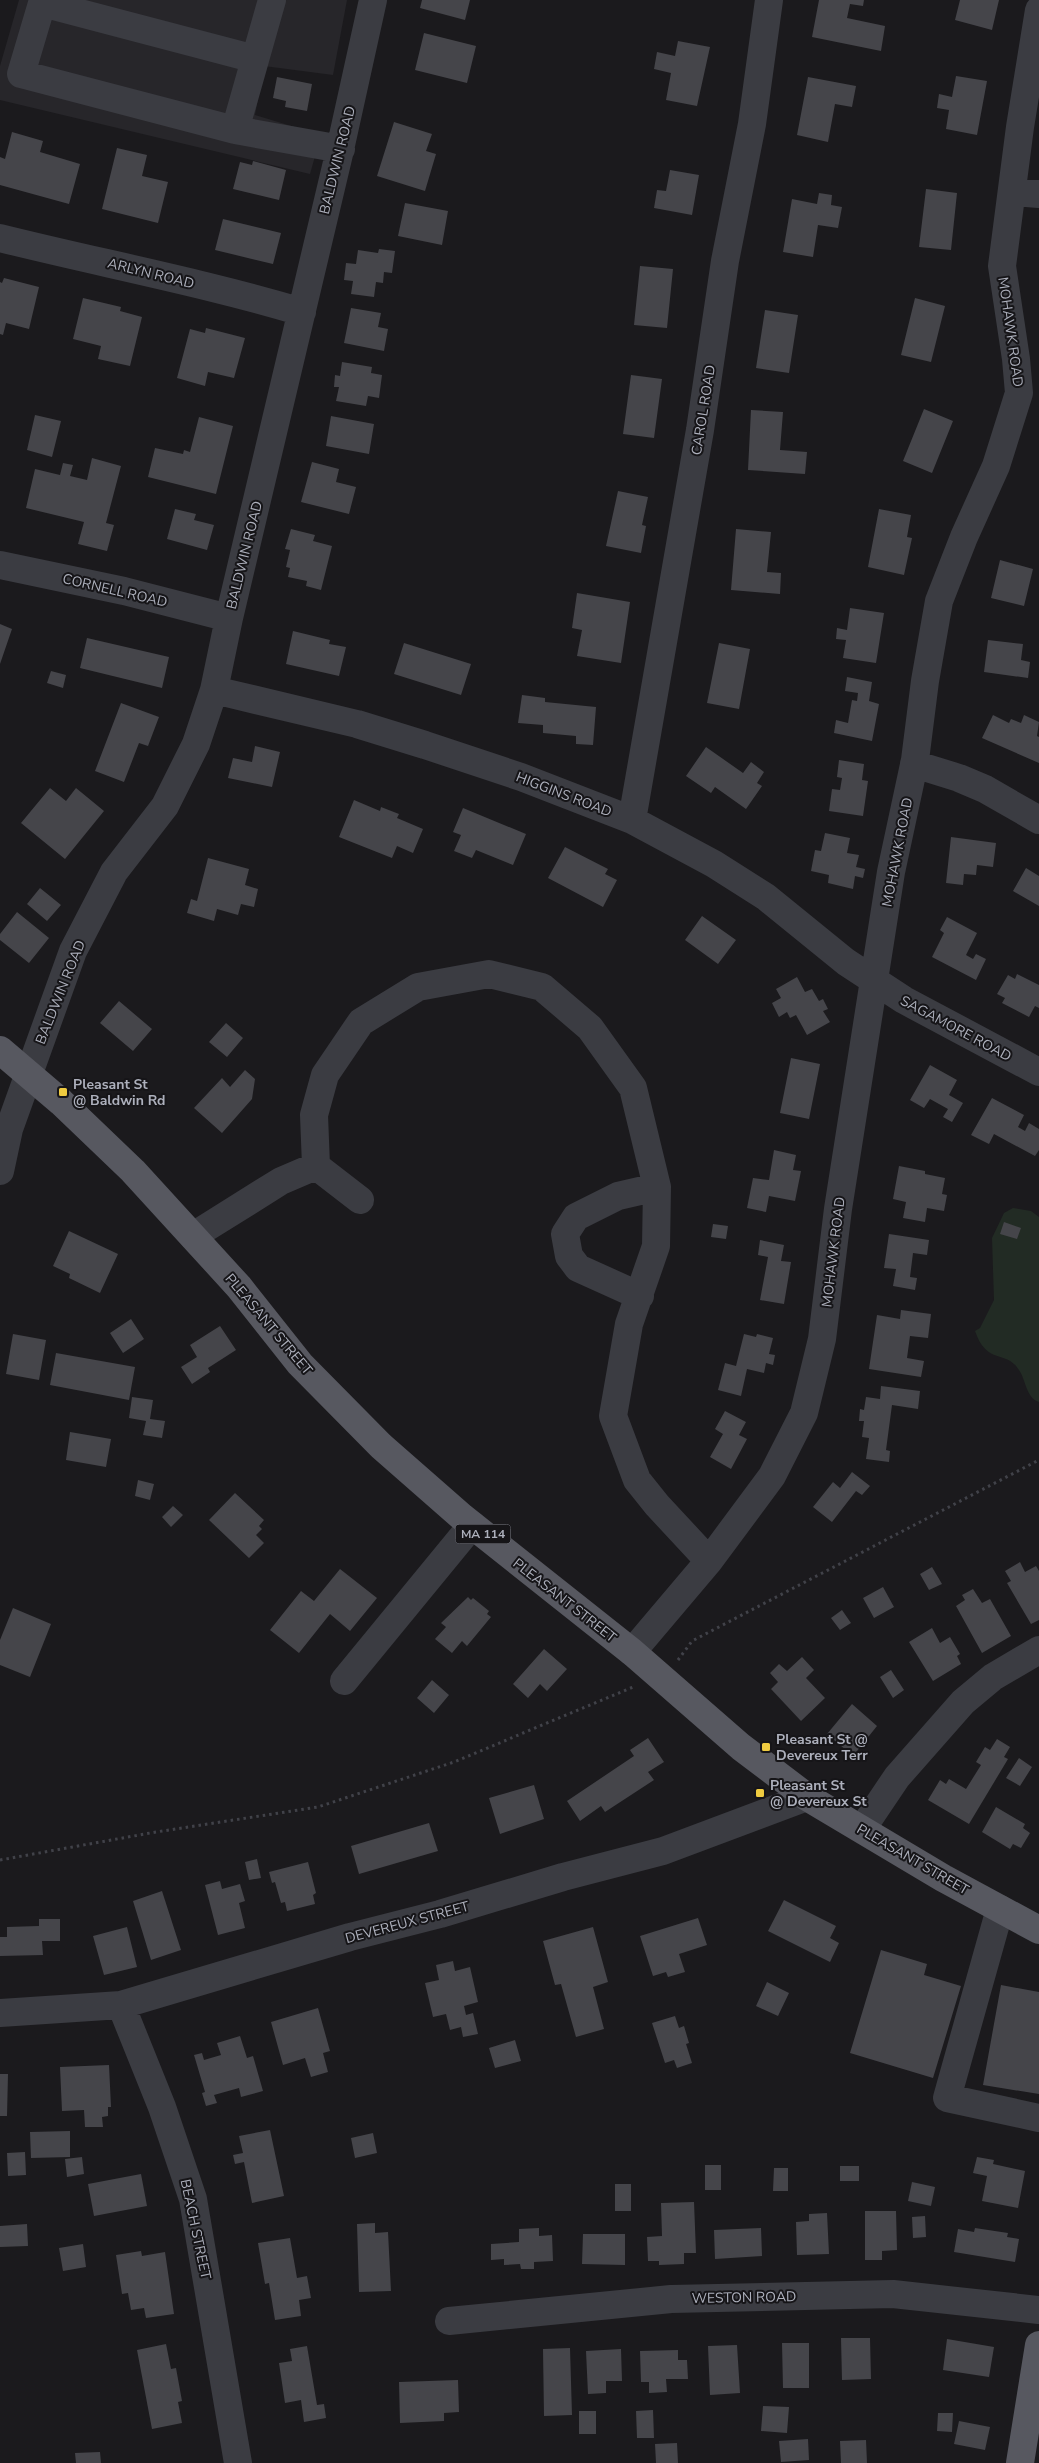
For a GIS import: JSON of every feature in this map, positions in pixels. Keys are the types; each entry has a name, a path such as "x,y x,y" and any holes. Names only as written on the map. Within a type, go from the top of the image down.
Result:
{"main road":[{"name":"PLEASANT STREET","path":"0,1050 61,1102 133,1171 239,1288 300,1364 381,1446 472,1525 632,1652 652,1672 741,1747 807,1797 943,1878 1039,1930"},
{"path":"1020,2463 1034,2403 1039,2345"}],"street":[{"name":"BALDWIN ROAD","path":"0,1171 9,1129 73,951 114,872 165,806 196,744 214,690 229,618 341,149 373,0"},
{"name":"CAROL ROAD","path":"632,820 700,430 725,261 752,124 769,0"},
{"path":"255,59 42,1 21,74 235,130 341,149"},
{"path":"235,130 255,59 266,2"},
{"name":"MOHAWK ROAD","path":"632,1652 710,1562 772,1476 804,1412 822,1339 838,1209 891,872 914,764 925,681 939,601 964,537 996,466 1019,393 1002,266 1006,226 1026,193 1022,118 1039,10"},
{"name":"ARLYN ROAD","path":"0,238 108,262 168,279 233,291 302,312"},
{"name":"CORNELL ROAD","path":"0,565 124,591 229,618"},
{"name":"HIGGINS ROAD","path":"214,690 357,724 425,744 529,780 632,820 714,864 766,897 846,962 875,982"},
{"path":"914,764 959,778 985,789 1039,820"},
{"path":"316,1166 314,1115 324,1075 361,1022 418,987 489,974 542,987 590,1028 633,1088 657,1187 656,1246 629,1324 613,1416 637,1480 656,1505 710,1562"},
{"name":"SAGAMORE ROAD","path":"875,982 912,1005 1039,1072"},
{"path":"193,1236 281,1181 316,1166"},
{"path":"316,1166 360,1200"},
{"path":"640,1296 578,1268 569,1256 565,1234 576,1216 618,1196 657,1187"},
{"path":"344,1681 472,1525"},
{"path":"862,1829 897,1777 963,1702 993,1677 1039,1650"},
{"name":"DEVEREUX STREET","path":"0,2013 120,2005 350,1937 440,1914 563,1876 663,1851 807,1797"},
{"path":"1000,1908 948,2098 1039,2118"},
{"name":"BEACH STREET","path":"120,2005 162,2107 193,2199 238,2463"},
{"name":"WESTON ROAD","path":"450,2321 670,2299 883,2294 1039,2310"}],"path":[{"path":"0,1860 156,1832 318,1807 454,1762 633,1687 652,1672 679,1659 692,1641 1039,1460"}],"shaded area":[{"path":"19,0 347,0 333,75 264,66 255,115 321,135 310,174 0,100 0,66"},
{"path":"1013,1208 1031,1211 1039,1217 1039,1402 1031,1397 1019,1370 1014,1364 985,1349 975,1331 980,1328 994,1300 992,1238 1004,1213"}],"building":[{"path":"422,0 470,0 465,20 420,8"},
{"path":"819,0 864,0 863,6 850,4 847,18 885,26 881,51 812,37"},
{"path":"960,0 999,0 992,30 955,20"},
{"path":"424,33 476,46 467,83 415,70"},
{"path":"678,41 710,47 697,106 666,100 671,73 654,69 657,52 675,56"},
{"path":"956,76 987,81 977,135 946,129 949,110 937,108 939,94 952,97"},
{"path":"277,77 312,84 307,111 285,107 286,101 273,98"},
{"path":"808,77 856,86 852,107 835,104 828,142 797,135"},
{"path":"394,122 432,134 426,151 436,154 425,191 377,176"},
{"path":"12,132 43,141 40,152 80,164 69,204 0,185 0,157 5,159"},
{"path":"117,148 147,155 142,176 168,182 158,223 102,209"},
{"path":"253,161 286,170 279,200 233,189 240,162 252,165"},
{"path":"670,170 699,175 692,215 654,208 657,190 666,191"},
{"path":"926,189 957,193 951,250 919,247"},
{"path":"819,193 832,195 831,205 842,207 838,228 818,225 813,257 783,252 792,199 817,204"},
{"path":"405,203 448,211 442,245 398,236"},
{"path":"223,219 281,233 273,264 215,250"},
{"path":"379,249 395,251 392,273 384,272 383,283 376,282 374,297 351,294 353,281 344,280 346,263 356,264 358,250 378,253"},
{"path":"640,266 673,269 667,328 634,325"},
{"path":"4,278 39,287 29,329 6,323 3,335 0,334 0,282 2,283"},
{"path":"83,298 121,307 120,311 142,317 130,366 98,359 101,346 73,339"},
{"path":"915,298 945,306 931,362 901,355"},
{"path":"351,308 381,313 378,327 388,329 384,351 344,343"},
{"path":"765,310 798,315 789,373 756,368"},
{"path":"206,328 245,338 234,378 208,372 205,386 177,378 190,329 205,333"},
{"path":"342,362 372,367 371,373 382,375 379,398 368,396 366,406 336,401 339,387 334,387 335,375 340,376"},
{"path":"631,375 662,379 654,438 623,434"},
{"path":"924,409 953,421 932,473 903,461"},
{"path":"751,410 783,412 780,450 807,452 805,474 748,470"},
{"path":"35,415 61,421 52,457 27,450"},
{"path":"331,416 374,424 369,454 326,446"},
{"path":"199,417 233,426 216,494 148,477 155,448 183,454 184,450 190,452"},
{"path":"92,458 121,466 106,523 114,525 107,551 78,544 84,522 26,508 35,469 60,475 63,463 73,465 70,476 87,480"},
{"path":"312,462 339,469 336,482 356,487 349,514 301,502"},
{"path":"618,491 648,497 642,525 646,526 641,553 606,546"},
{"path":"175,509 196,514 194,520 214,525 207,550 167,539"},
{"path":"879,509 911,515 907,537 912,538 904,575 868,567"},
{"path":"291,529 315,535 313,541 332,546 321,590 306,586 307,581 288,577 290,568 286,567 290,550 285,549"},
{"path":"736,529 771,532 767,572 781,573 780,594 731,590"},
{"path":"1000,560 1033,569 1024,606 991,598"},
{"path":"577,593 630,602 621,663 577,656 582,630 572,628"},
{"path":"850,608 884,613 876,663 843,658 846,640 836,639 837,628 847,630"},
{"path":"0,624 12,629 0,664"},
{"path":"293,631 330,640 329,644 346,647 339,676 286,664"},
{"path":"87,638 169,657 162,688 80,668"},
{"path":"988,640 1023,644 1021,660 1030,662 1028,678 984,672"},
{"path":"404,643 471,664 461,695 394,674"},
{"path":"719,643 750,649 739,709 707,703"},
{"path":"51,671 66,675 63,688 47,683"},
{"path":"847,677 872,682 869,701 879,704 872,741 834,733 836,720 848,723 852,700 857,701 858,693 845,691"},
{"path":"522,695 545,698 545,702 596,707 593,745 576,744 576,736 543,733 543,725 518,723"},
{"path":"121,703 159,717 148,746 139,743 124,782 95,771"},
{"path":"993,715 1009,723 1011,719 1021,723 1024,715 1039,722 1037,736 1039,737 1039,763 982,738"},
{"path":"255,746 280,752 272,787 228,778 233,758 252,762"},
{"path":"706,747 743,773 751,762 764,772 757,783 762,786 746,809 715,787 711,793 686,776"},
{"path":"839,760 864,764 862,780 868,781 863,816 829,811 832,789 840,790 842,778 837,777"},
{"path":"50,788 66,801 76,788 104,811 65,859 21,823"},
{"path":"354,800 380,811 381,807 399,814 397,818 423,829 413,853 397,846 392,858 339,837"},
{"path":"463,808 526,834 513,865 476,850 472,858 454,851 461,835 453,832"},
{"path":"825,833 850,838 847,853 859,855 856,867 865,869 863,878 855,876 853,889 828,883 829,875 811,871 815,850 821,851"},
{"path":"951,837 996,843 993,867 977,865 976,875 964,874 963,885 946,883"},
{"path":"565,847 608,869 605,874 617,880 603,907 548,878"},
{"path":"208,858 249,869 245,885 258,889 254,907 241,904 238,915 217,909 214,921 187,913 191,899 197,901"},
{"path":"1026,868 1039,876 1039,906 1013,891"},
{"path":"40,888 61,905 47,921 27,904"},
{"path":"17,912 49,938 29,963 0,940 0,934"},
{"path":"702,916 736,940 718,964 685,940"},
{"path":"947,917 977,933 966,955 973,959 976,954 986,959 976,980 932,957 944,933 940,930"},
{"path":"1017,974 1039,985 1039,1008 1035,1006 1029,1017 1002,1003 1005,998 997,994 1008,975 1015,979"},
{"path":"797,977 805,992 812,989 819,1001 823,999 828,1009 823,1011 830,1022 807,1035 796,1015 790,1018 787,1012 779,1017 772,1003 781,998 776,989"},
{"path":"119,1001 152,1029 133,1051 100,1023"},
{"path":"226,1023 243,1038 227,1057 209,1042"},
{"path":"791,1058 820,1064 809,1119 780,1113"},
{"path":"930,1065 957,1080 949,1095 963,1103 952,1122 943,1117 948,1109 930,1099 924,1108 910,1100"},
{"path":"245,1070 255,1079 252,1099 222,1133 194,1108 222,1078 230,1087"},
{"path":"992,1098 1024,1115 1018,1127 1025,1131 1029,1123 1039,1129 1039,1150 1035,1156 994,1134 989,1144 971,1135"},
{"path":"774,1150 796,1155 793,1170 801,1171 795,1201 769,1196 766,1212 747,1208 753,1178 769,1180"},
{"path":"899,1166 925,1171 925,1174 945,1178 942,1194 947,1195 944,1211 927,1208 925,1222 903,1218 906,1202 893,1199"},
{"path":"1004,1222 1021,1228 1017,1239 1000,1234"},
{"path":"713,1224 728,1226 726,1239 711,1237"},
{"path":"69,1231 118,1254 100,1293 69,1278 70,1274 53,1266"},
{"path":"889,1234 929,1240 927,1255 913,1253 910,1277 917,1278 915,1290 893,1286 896,1269 884,1268"},
{"path":"760,1240 784,1245 781,1261 791,1262 784,1304 760,1300 768,1257 758,1255"},
{"path":"901,1310 931,1314 928,1338 910,1336 907,1358 924,1361 921,1377 869,1369 877,1315 900,1319"},
{"path":"131,1319 144,1339 123,1353 110,1333"},
{"path":"220,1326 236,1350 208,1368 210,1372 192,1384 181,1367 197,1357 190,1345"},
{"path":"13,1334 46,1340 39,1380 6,1374"},
{"path":"744,1334 756,1337 757,1334 773,1338 769,1354 775,1355 773,1365 766,1363 764,1373 747,1369 741,1396 718,1390 725,1363 736,1366"},
{"path":"56,1353 135,1367 129,1400 50,1385"},
{"path":"881,1386 920,1391 918,1409 892,1405 886,1450 890,1451 889,1462 866,1459 869,1438 862,1437 864,1421 859,1421 860,1409 864,1410 866,1397 880,1399"},
{"path":"132,1397 153,1400 150,1419 165,1421 162,1438 143,1435 146,1421 129,1418"},
{"path":"725,1411 746,1422 739,1435 747,1439 731,1469 710,1457 723,1434 715,1429"},
{"path":"70,1432 111,1439 106,1467 66,1460"},
{"path":"852,1472 870,1486 862,1495 856,1491 832,1522 813,1507 833,1482 840,1488"},
{"path":"138,1480 154,1484 150,1500 135,1496"},
{"path":"235,1493 264,1520 259,1526 262,1529 256,1535 264,1543 249,1558 209,1520"},
{"path":"173,1506 183,1515 171,1527 162,1517"},
{"path":"1020,1562 1025,1572 1036,1566 1039,1571 1039,1620 1031,1624 1007,1583 1011,1581 1005,1571"},
{"path":"932,1567 942,1584 929,1590 920,1574"},
{"path":"340,1569 377,1598 350,1631 330,1614 299,1653 270,1630 301,1591 314,1601"},
{"path":"883,1587 894,1607 874,1618 863,1598"},
{"path":"973,1589 982,1603 990,1599 1011,1636 982,1653 956,1606 965,1600 962,1595"},
{"path":"468,1597 471,1600 473,1598 489,1611 487,1614 491,1617 467,1646 462,1641 452,1653 435,1639 446,1627 441,1623"},
{"path":"13,1608 51,1624 30,1677 0,1665 0,1640"},
{"path":"842,1610 851,1623 840,1630 831,1618"},
{"path":"932,1628 940,1643 950,1637 960,1654 957,1656 961,1664 933,1681 909,1642"},
{"path":"544,1649 567,1669 547,1691 540,1684 528,1698 513,1684"},
{"path":"802,1657 814,1670 806,1678 825,1698 801,1721 771,1689 778,1682 770,1673 779,1664 787,1671"},
{"path":"891,1670 904,1690 893,1698 880,1677"},
{"path":"432,1680 449,1695 434,1713 417,1698"},
{"path":"852,1704 877,1726 853,1756 827,1734"},
{"path":"648,1738 664,1762 648,1772 654,1780 605,1812 601,1806 580,1821 567,1801 634,1756 630,1750"},
{"path":"997,1739 1010,1747 1004,1757 1008,1759 969,1824 928,1800 940,1780 946,1784 949,1779 966,1789 981,1765 976,1762 985,1747 990,1750"},
{"path":"1019,1758 1032,1767 1020,1786 1006,1778"},
{"path":"534,1785 544,1819 500,1834 489,1798"},
{"path":"996,1807 1025,1824 1023,1828 1030,1833 1021,1848 1013,1844 1010,1849 982,1832"},
{"path":"429,1823 438,1851 359,1874 351,1846"},
{"path":"257,1859 261,1878 249,1880 245,1862"},
{"path":"308,1862 316,1893 313,1895 315,1904 287,1911 285,1902 281,1903 275,1882 272,1883 269,1872"},
{"path":"220,1881 222,1889 240,1884 245,1901 239,1903 245,1928 218,1935 205,1885"},
{"path":"162,1891 181,1950 151,1960 133,1901"},
{"path":"784,1900 836,1926 830,1938 839,1943 830,1962 768,1931"},
{"path":"698,1918 707,1945 679,1954 685,1972 668,1977 666,1972 653,1976 640,1936"},
{"path":"39,1919 60,1919 60,1941 42,1941 43,1955 0,1956 0,1937 7,1937 7,1927 39,1926"},
{"path":"127,1927 137,1967 104,1975 93,1936"},
{"path":"593,1927 608,1982 593,1987 604,2029 576,2037 561,1984 555,1985 543,1941"},
{"path":"881,1950 927,1964 924,1975 961,1986 933,2078 850,2053"},
{"path":"453,1961 455,1971 470,1967 478,2002 464,2006 466,2015 473,2013 478,2034 463,2037 461,2027 450,2030 446,2014 433,2017 425,1983 439,1980 436,1965"},
{"path":"767,1982 789,1993 778,2016 756,2006"},
{"path":"1001,1985 1039,1992 1039,2094 983,2085"},
{"path":"318,2008 330,2051 323,2053 328,2072 311,2077 305,2058 283,2065 271,2022"},
{"path":"675,2016 679,2028 684,2026 689,2043 686,2044 692,2063 677,2068 674,2060 665,2063 652,2023"},
{"path":"240,2036 247,2058 253,2056 263,2091 241,2097 239,2088 214,2095 217,2103 206,2106 202,2093 205,2092 194,2055 202,2053 204,2060 221,2055 217,2043"},
{"path":"515,2040 521,2061 495,2068 489,2048"},
{"path":"109,2065 111,2107 108,2107 108,2116 102,2117 103,2127 85,2127 84,2110 62,2111 60,2067"},
{"path":"0,2074 8,2074 7,2116 0,2116"},
{"path":"270,2130 284,2196 252,2203 244,2162 235,2164 233,2155 243,2153 239,2136"},
{"path":"70,2131 70,2157 31,2158 30,2132"},
{"path":"373,2133 377,2153 355,2158 351,2138"},
{"path":"25,2152 26,2175 8,2176 7,2153"},
{"path":"82,2157 84,2174 67,2177 65,2159"},
{"path":"977,2157 994,2160 993,2164 1025,2171 1018,2208 982,2201 987,2176 973,2173"},
{"path":"705,2165 721,2165 721,2190 705,2190"},
{"path":"840,2166 859,2166 859,2181 840,2181"},
{"path":"774,2168 788,2168 788,2191 773,2191"},
{"path":"141,2174 147,2206 94,2216 88,2184"},
{"path":"912,2182 935,2187 931,2206 908,2201"},
{"path":"615,2184 631,2184 631,2211 615,2211"},
{"path":"694,2202 696,2253 684,2253 684,2264 659,2265 659,2261 648,2261 647,2237 662,2236 661,2203"},
{"path":"865,2211 896,2211 897,2250 882,2251 882,2260 865,2260"},
{"path":"827,2213 829,2254 797,2255 796,2222 809,2221 809,2214"},
{"path":"925,2216 926,2237 913,2238 912,2217"},
{"path":"375,2223 375,2233 388,2232 391,2291 359,2292 357,2224"},
{"path":"27,2224 28,2246 0,2247 0,2226"},
{"path":"539,2228 539,2236 552,2235 553,2261 534,2262 534,2269 521,2269 520,2264 504,2265 504,2259 491,2260 491,2244 519,2242 519,2229"},
{"path":"761,2228 762,2256 715,2259 714,2230"},
{"path":"975,2228 1008,2233 1007,2237 1019,2239 1015,2262 954,2252 958,2229 974,2232"},
{"path":"583,2234 625,2234 625,2265 582,2264"},
{"path":"290,2238 297,2278 307,2276 311,2298 299,2300 301,2316 275,2320 269,2283 265,2284 258,2243"},
{"path":"83,2244 86,2267 63,2271 59,2248"},
{"path":"141,2251 142,2256 165,2252 174,2314 146,2318 144,2308 131,2310 128,2293 122,2294 116,2255"},
{"path":"841,2338 870,2338 871,2379 842,2380"},
{"path":"947,2339 994,2347 989,2377 943,2370"},
{"path":"782,2343 809,2343 809,2388 783,2388"},
{"path":"166,2344 171,2369 176,2368 182,2401 178,2402 182,2423 152,2429 137,2350"},
{"path":"737,2345 740,2393 710,2395 708,2346"},
{"path":"307,2346 317,2405 324,2404 326,2418 304,2422 301,2400 285,2403 279,2363 292,2361 290,2349"},
{"path":"570,2348 572,2415 544,2416 543,2349"},
{"path":"621,2349 622,2381 606,2381 606,2393 588,2394 586,2351"},
{"path":"678,2350 678,2360 687,2360 688,2379 666,2379 667,2392 649,2393 649,2382 641,2382 640,2351"},
{"path":"458,2380 459,2412 444,2413 444,2421 400,2423 399,2382"},
{"path":"763,2406 789,2407 787,2433 761,2431"},
{"path":"653,2410 654,2438 637,2438 636,2411"},
{"path":"579,2411 596,2411 596,2434 579,2434"},
{"path":"938,2413 953,2413 952,2432 937,2431"},
{"path":"959,2421 990,2427 985,2450 954,2444"},
{"path":"808,2439 809,2460 781,2462 779,2441"},
{"path":"866,2440 867,2463 841,2463 840,2441"},
{"path":"677,2443 678,2463 656,2463 655,2444"},
{"path":"100,2452 101,2463 76,2463 75,2453"}],"place":[{"name":"Pleasant St @ Baldwin Rd","path":"63,1092"},
{"name":"Pleasant St @ Devereux Terr","path":"766,1747"},
{"name":"Pleasant St @ Devereux St","path":"760,1793"}]}
